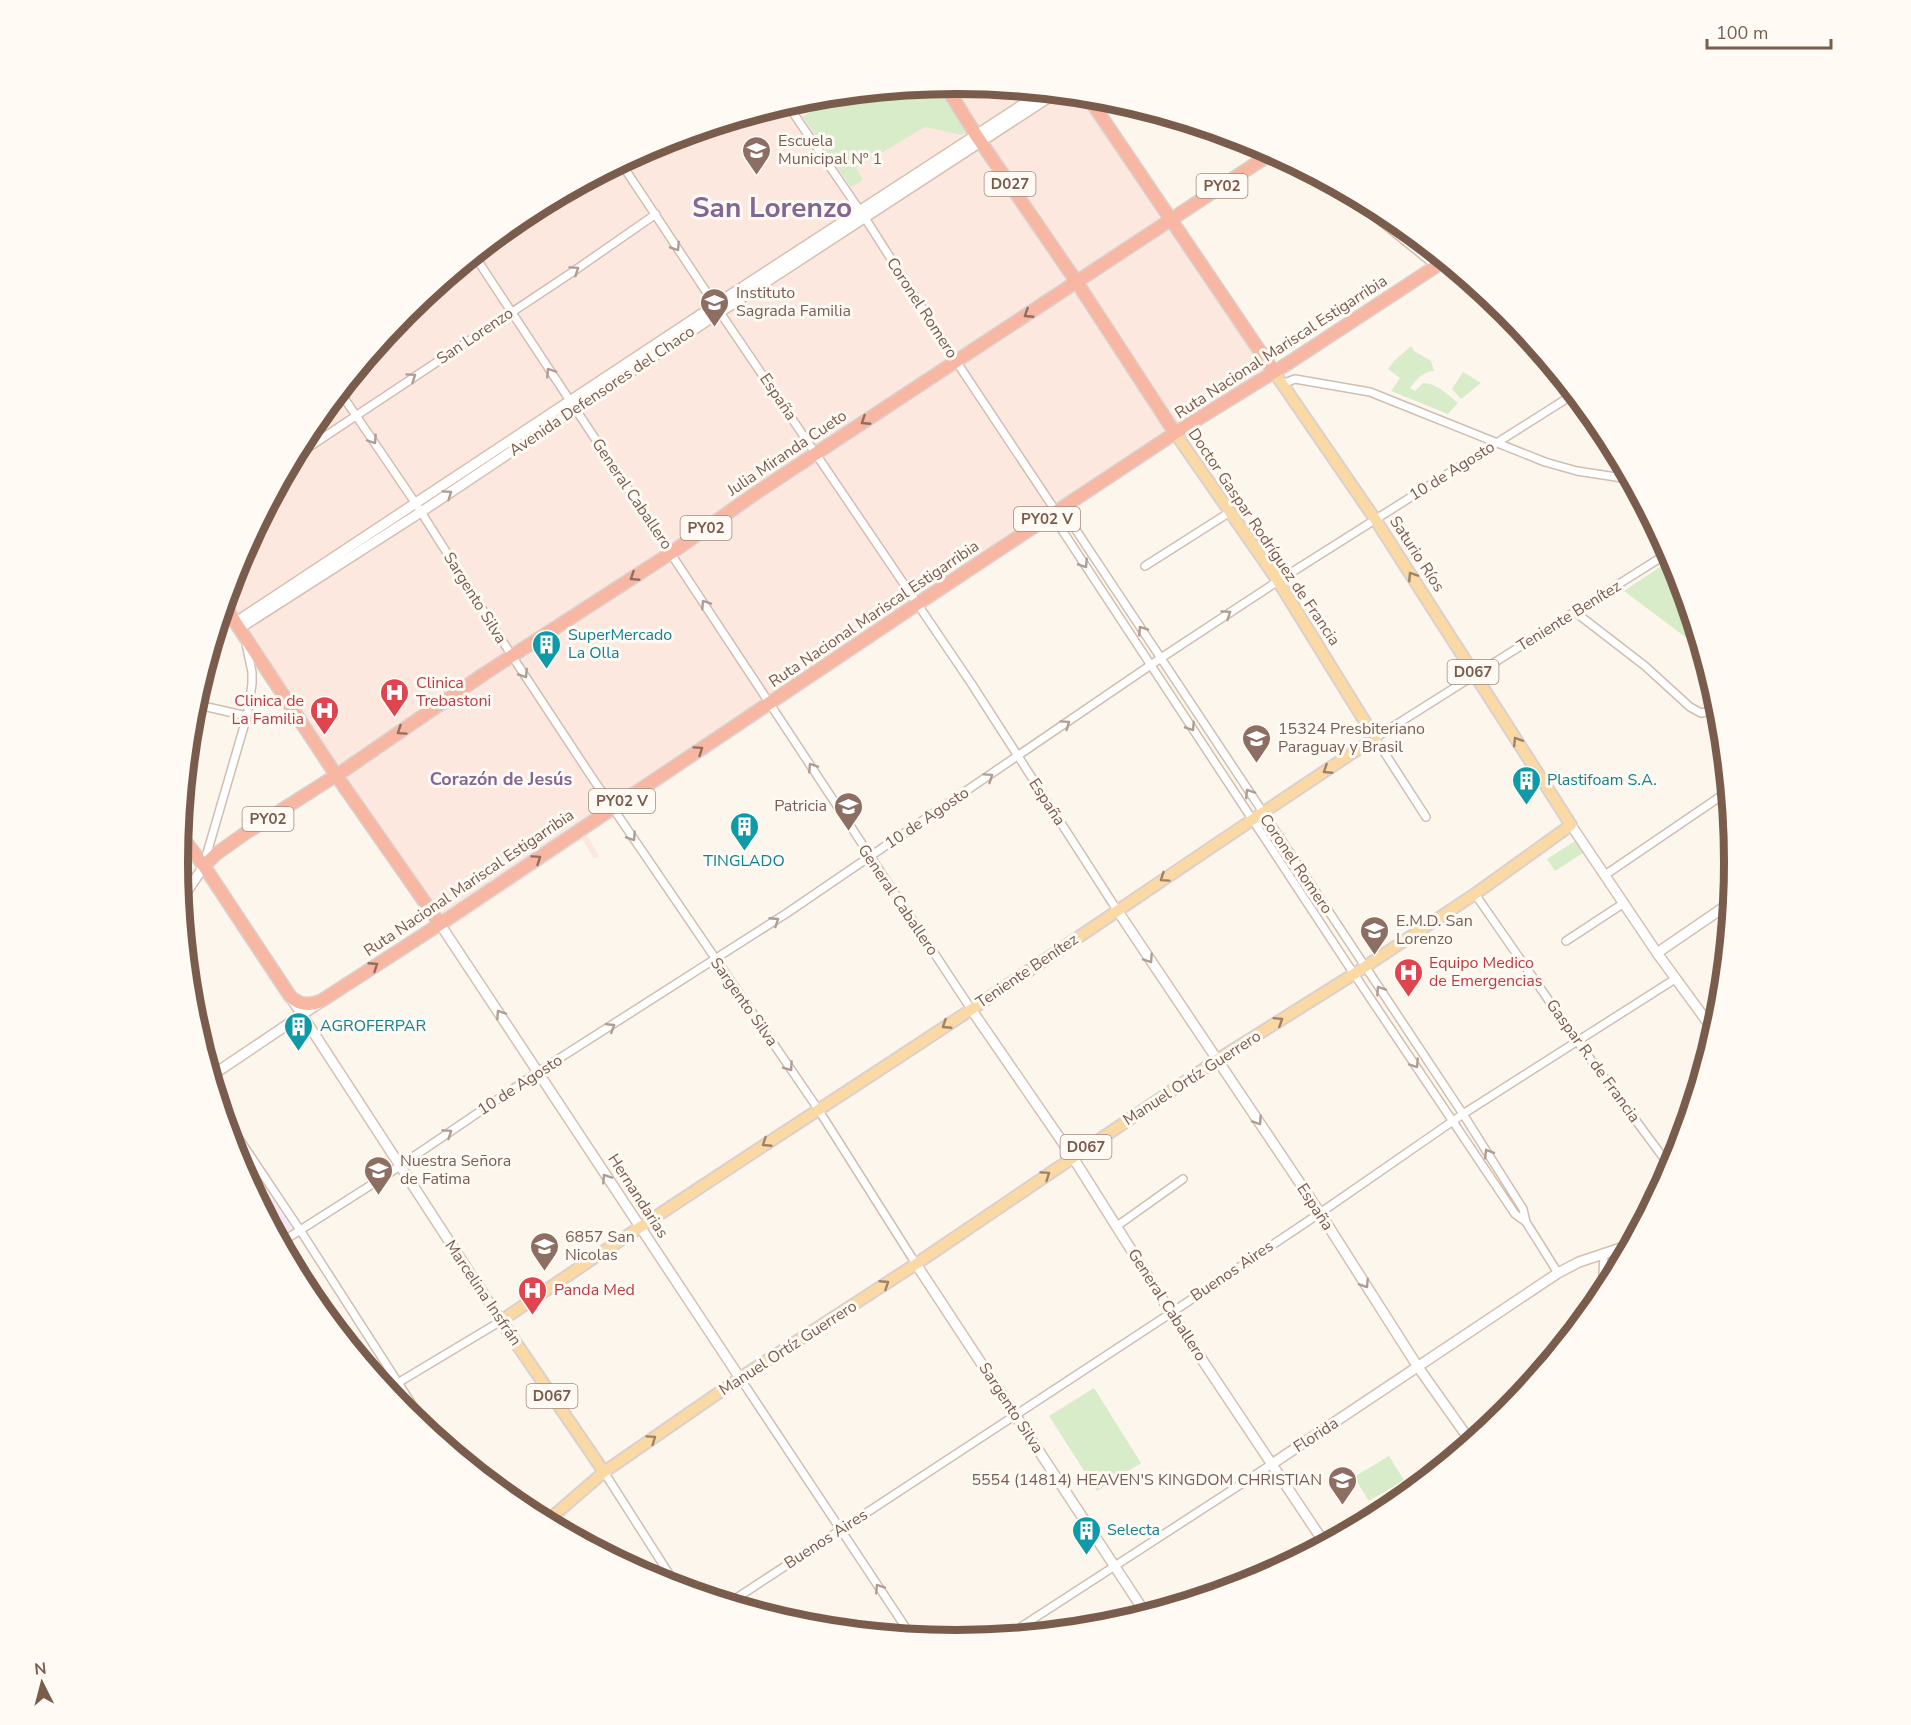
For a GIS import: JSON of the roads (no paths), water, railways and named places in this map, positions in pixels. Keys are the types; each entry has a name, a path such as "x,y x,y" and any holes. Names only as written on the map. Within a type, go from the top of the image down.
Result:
{"highway":[{"name":"Doctor Gaspar Rodríguez de Francia","path":"951,94 1175,433"},
{"name":"Saturio Ríos","path":"1095,107 1274,372"},
{"name":"Julia Miranda Cueto","path":"204,866 216,854 247,832 672,553 756,493 1263,159"},
{"name":"Ruta Nacional Mariscal Estigarribia","path":"326,999 1175,433 1287,364 1438,265"},
{"name":"Hernandarias","path":"229,613 336,775 440,924"},
{"path":"188,845 290,996"},
{"name":"PY02 V","path":"290,996 308,1005 326,999"}],"main road":[{"name":"Saturio Ríos","path":"1274,372 1375,519 1571,825"},
{"name":"Doctor Gaspar Rodríguez de Francia","path":"1175,433 1278,581 1375,738"},
{"name":"Teniente Benítez","path":"501,1321 638,1227 971,1009 1375,738"},
{"name":"Manuel Ortíz Guerrero","path":"604,1472 740,1378 916,1264 1072,1156 1475,894 1571,825"},
{"name":"Marcelina Insfrán","path":"501,1321 604,1472"},
{"name":"D067","path":"553,1516 604,1472"}],"street":[{"name":"Avenida Defensores del Chaco","path":"240,628 1034,99"},
{"name":"Avenida Defensores del Chaco","path":"978,138 1044,100"},
{"name":"Coronel Romero","path":"793,112 1057,513 1060,527 1150,666 1515,1214 1526,1222"},
{"name":"España","path":"626,170 971,682 1117,910 1320,1213 1418,1367 1467,1436"},
{"name":"San Lorenzo","path":"311,446 656,214"},
{"name":"General Caballero","path":"478,261 770,702 869,857 1072,1156 1171,1312 1321,1538"},
{"path":"1287,364 1295,379"},
{"path":"1282,384 1295,379 1371,392 1545,462 1577,471 1621,478"},
{"name":"Sargento Silva","path":"344,398 612,808 818,1110 916,1264 1141,1607"},
{"name":"10 de Agosto","path":"286,1239 538,1072 787,913 1278,581 1567,398"},
{"path":"1145,566 1230,512"},
{"name":"Coronel Romero","path":"1057,513 1070,521 1463,1114 1523,1209 1526,1222 1558,1273"},
{"name":"Teniente Benítez","path":"1375,738 1660,558"},
{"path":"1575,612 1645,666 1690,707 1701,713 1709,712"},
{"path":"189,889 204,866 247,716 252,672 240,628"},
{"path":"204,706 247,716"},
{"path":"1375,738 1426,817"},
{"path":"1605,875 1720,796"},
{"name":"Saturio Ríos","path":"1571,825 1707,1022"},
{"name":"Gaspar R. de Francia","path":"1475,894 1577,1041 1664,1158"},
{"path":"1566,941 1624,903"},
{"path":"1657,953 1722,908"},
{"name":"Hernandarias","path":"440,924 638,1227 907,1629"},
{"name":"Buenos Aires","path":"737,1598 1320,1213 1463,1114 1675,979"},
{"name":"Marcelina Insfrán","path":"290,996 501,1321"},
{"path":"217,1072 326,999"},
{"path":"241,1143 415,1409"},
{"path":"1492,1179 1501,1173"},
{"path":"1117,1226 1183,1179"},
{"name":"Florida","path":"1020,1628 1272,1464 1558,1273 1579,1262 1620,1248"},
{"path":"1603,1275 1604,1253"},
{"name":"Teniente Benítez","path":"393,1385 501,1321"},
{"name":"Marcelina Insfrán","path":"604,1472 670,1575"}],"place":[{"name":"Escuela Municipal Nº 1","path":"757,176"},
{"name":"Instituto Sagrada Familia","path":"715,328"},
{"name":"SuperMercado La Olla","path":"547,670"},
{"name":"Clinica Trebastoni","path":"395,718"},
{"name":"Clinica de La Familia","path":"325,736"},
{"name":"15324 Presbiteriano Paraguay y Brasil","path":"1257,764"},
{"name":"Plastifoam S.A.","path":"1526,806"},
{"name":"Patricia","path":"848,832"},
{"name":"TINGLADO","path":"744,852"},
{"name":"E.M.D. San Lorenzo","path":"1375,956"},
{"name":"Equipo Medico de Emergencias","path":"1408,998"},
{"name":"AGROFERPAR","path":"299,1052"},
{"name":"Nuestra Señora de Fatima","path":"379,1196"},
{"name":"6857 San Nicolas","path":"544,1272"},
{"name":"Panda Med","path":"533,1316"},
{"name":"5554 (14814) HEAVEN'S KINGDOM CHRISTIAN","path":"1343,1506"},
{"name":"Selecta","path":"1086,1556"}],"district":[{"name":"San Lorenzo","path":"772,208"},
{"name":"Corazón de Jesús","path":"501,779"}]}
